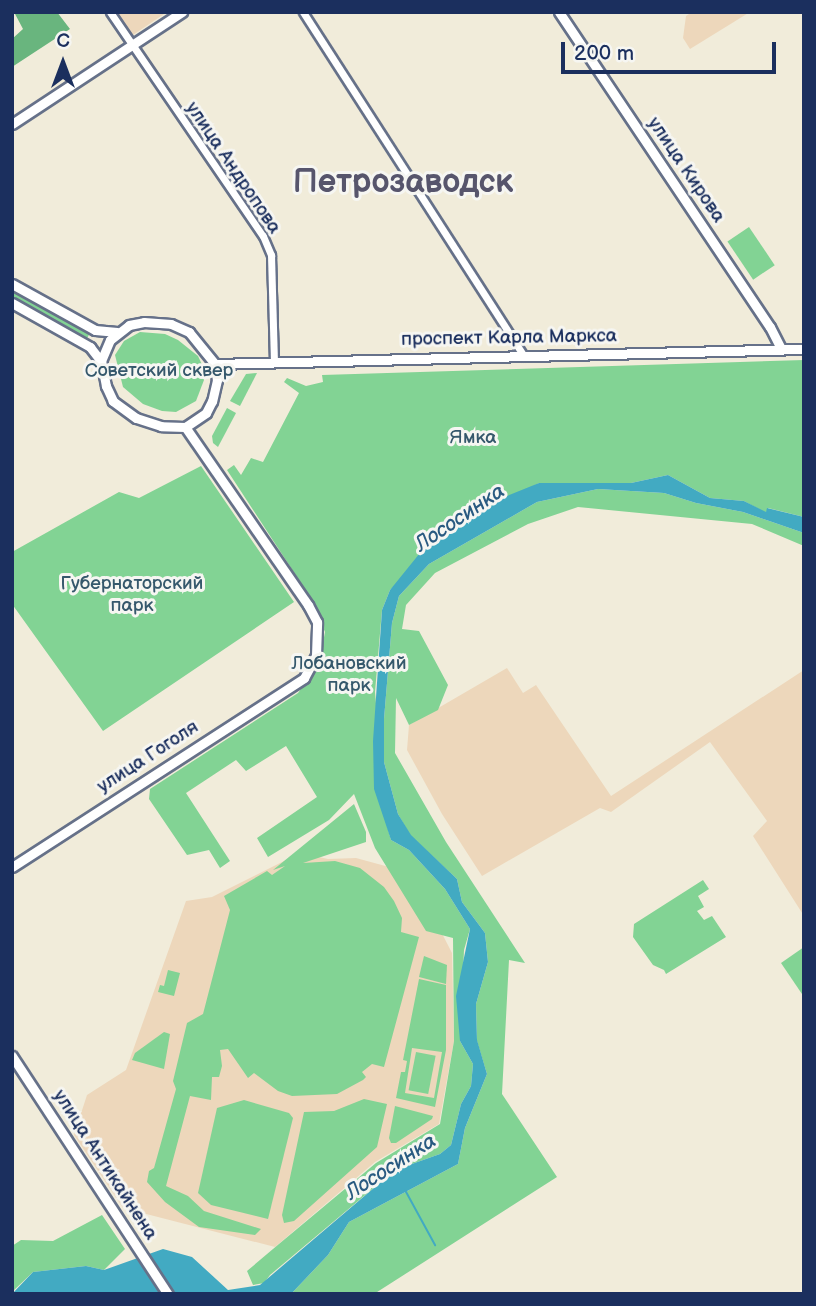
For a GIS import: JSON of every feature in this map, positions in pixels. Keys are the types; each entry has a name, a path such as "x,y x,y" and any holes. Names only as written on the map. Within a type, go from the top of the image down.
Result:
{"main road":[{"path":"12,124 183,12"},
{"name":"улица Кирова","path":"559,12 770,327 781,349"},
{"path":"12,284 95,330 117,332 144,322 171,324 189,332 215,364 217,380 206,413 185,427 150,423 122,410 106,386 102,362 104,350 117,332"},
{"path":"12,303 90,347 102,362"},
{"name":"проспект Карла Маркса","path":"215,364 274,360 804,349"},
{"name":"улица Гоголя","path":"12,867 304,678 316,655 317,622 308,605 185,427"},
{"name":"улица Антикайнена","path":"12,1056 167,1294"}],"street":[{"name":"улица Андропова","path":"110,12 263,236 271,256 274,360"},
{"path":"303,12 524,356"}],"shaded area":[{"path":"115,12 167,12 130,37"},
{"path":"692,12 750,12 690,49 683,38 686,16"},
{"path":"507,668 523,693 536,685 611,796 804,670 804,916 753,836 767,821 710,742 611,812 600,808 482,876 442,814 407,750 409,725"},
{"path":"300,853 328,859 356,858 411,873 452,953 454,1041 439,1124 375,1162 275,1247 123,1208 74,1135 87,1095 126,1070 186,901 212,897"}],"green space":[{"path":"14,12 57,12 70,29 12,67 12,39 23,29"},
{"path":"749,227 775,265 753,280 727,242"},
{"path":"12,290 90,333 85,341 12,300"},
{"name":"Советский сквер","path":"140,332 165,334 178,340 198,356 204,369 204,380 196,401 176,412 162,411 143,404 123,387 115,355 124,341"},
{"path":"804,360 804,517 768,508 766,513 744,501 710,498 668,475 631,483 539,483 449,532 390,590 382,610 375,692 387,826 391,840 409,850 445,889 470,929 464,950 460,1041 473,1064 471,1086 461,1104 451,1145 440,1154 395,1170 270,1275 264,1283 253,1285 247,1271 376,1163 440,1124 454,1041 453,938 426,931 375,848 354,794 329,820 268,857 257,838 317,797 286,746 246,771 236,760 186,793 230,861 220,868 209,850 187,855 149,799 150,789 298,693 319,664 325,632 310,597 227,470 234,465 241,475 251,458 263,462 299,393 284,382 287,378 306,386 323,382 322,375"},
{"path":"257,373 240,406 230,401 246,374"},
{"path":"227,408 236,413 218,447 213,443 212,436"},
{"name":"Губернаторский парк","path":"201,466 294,602 103,731 12,604 12,552 119,492 139,498"},
{"path":"598,489 664,493 696,503 743,512 804,533 804,546 752,524 578,507 528,524 435,573 406,605 402,629 419,631 448,685 438,710 409,725 396,698 395,753 446,842 525,963 509,960 502,1094 557,1177 374,1294 291,1294 328,1255 349,1222 458,1164 465,1128 487,1074 477,1041 476,1004 488,962 485,933 462,902 457,879 410,835 398,814 384,762 384,719 392,623 399,596 429,564 537,502"},
{"path":"354,804 366,832 366,842 303,863 335,861 360,868 384,887 394,901 402,918 401,932 419,937 384,1067 372,1064 362,1072 366,1077 363,1080 337,1094 292,1096 278,1091 254,1073 248,1078 228,1049 220,1050 222,1066 219,1077 212,1077 211,1100 190,1096 166,1186 188,1196 204,1211 261,1229 255,1235 199,1227 165,1202 147,1182 149,1171 154,1168 176,1089 173,1081 187,1023 203,1014 230,910 224,896 267,871 272,875 285,866 273,870"},
{"path":"703,880 709,889 698,896 704,907 697,911 704,920 712,916 726,937 666,974 664,970 653,965 633,937 634,924"},
{"path":"804,947 804,997 781,963"},
{"path":"424,956 447,965 446,984 419,977"},
{"path":"168,970 180,973 174,996 158,992 160,985 164,986"},
{"path":"419,979 446,985 446,1050 435,1107 396,1098 401,1072 405,1072 407,1061 403,1060","holes":["412,1048 442,1052 434,1098 405,1093"]},
{"path":"164,1032 170,1034 164,1069 132,1060 135,1053"},
{"path":"416,1052 436,1056 428,1094 409,1090"},
{"path":"364,1099 387,1104 377,1147 294,1221 284,1223 282,1215 304,1112 334,1111"},
{"path":"244,1100 289,1113 293,1118 268,1219 211,1205 198,1193 217,1108"},
{"path":"395,1106 433,1116 396,1143 391,1143 389,1138"},
{"path":"102,1215 125,1249 104,1270 86,1266 33,1272 12,1292 12,1246 21,1240 53,1241"}],"water":[{"path":"668,475 710,498 744,501 766,512 767,508 804,517 804,533 743,512 696,503 664,493 598,489 537,502 429,564 399,596 392,623 384,719 384,762 398,814 411,835 457,879 462,902 485,933 488,962 476,1004 477,1040 487,1074 465,1128 458,1164 349,1222 328,1255 291,1294 12,1294 33,1272 86,1266 104,1270 163,1249 192,1257 228,1290 260,1285 395,1170 440,1154 451,1145 461,1104 471,1086 473,1064 460,1041 456,996 470,929 445,889 409,850 391,840 374,789 373,741 382,610 390,590 424,548 507,496 539,483 631,483"}],"waterway":[{"path":"405,1190 435,1245"}],"district":[{"name":"Петрозаводск","path":"403,183"}],"park label":[{"name":"Ямка","path":"473,438"},
{"name":"Лобановский парк","path":"349,675"}],"water label":[{"name":"Лососинка","path":"460,518"},
{"name":"Лососинка","path":"391,1167"}]}
